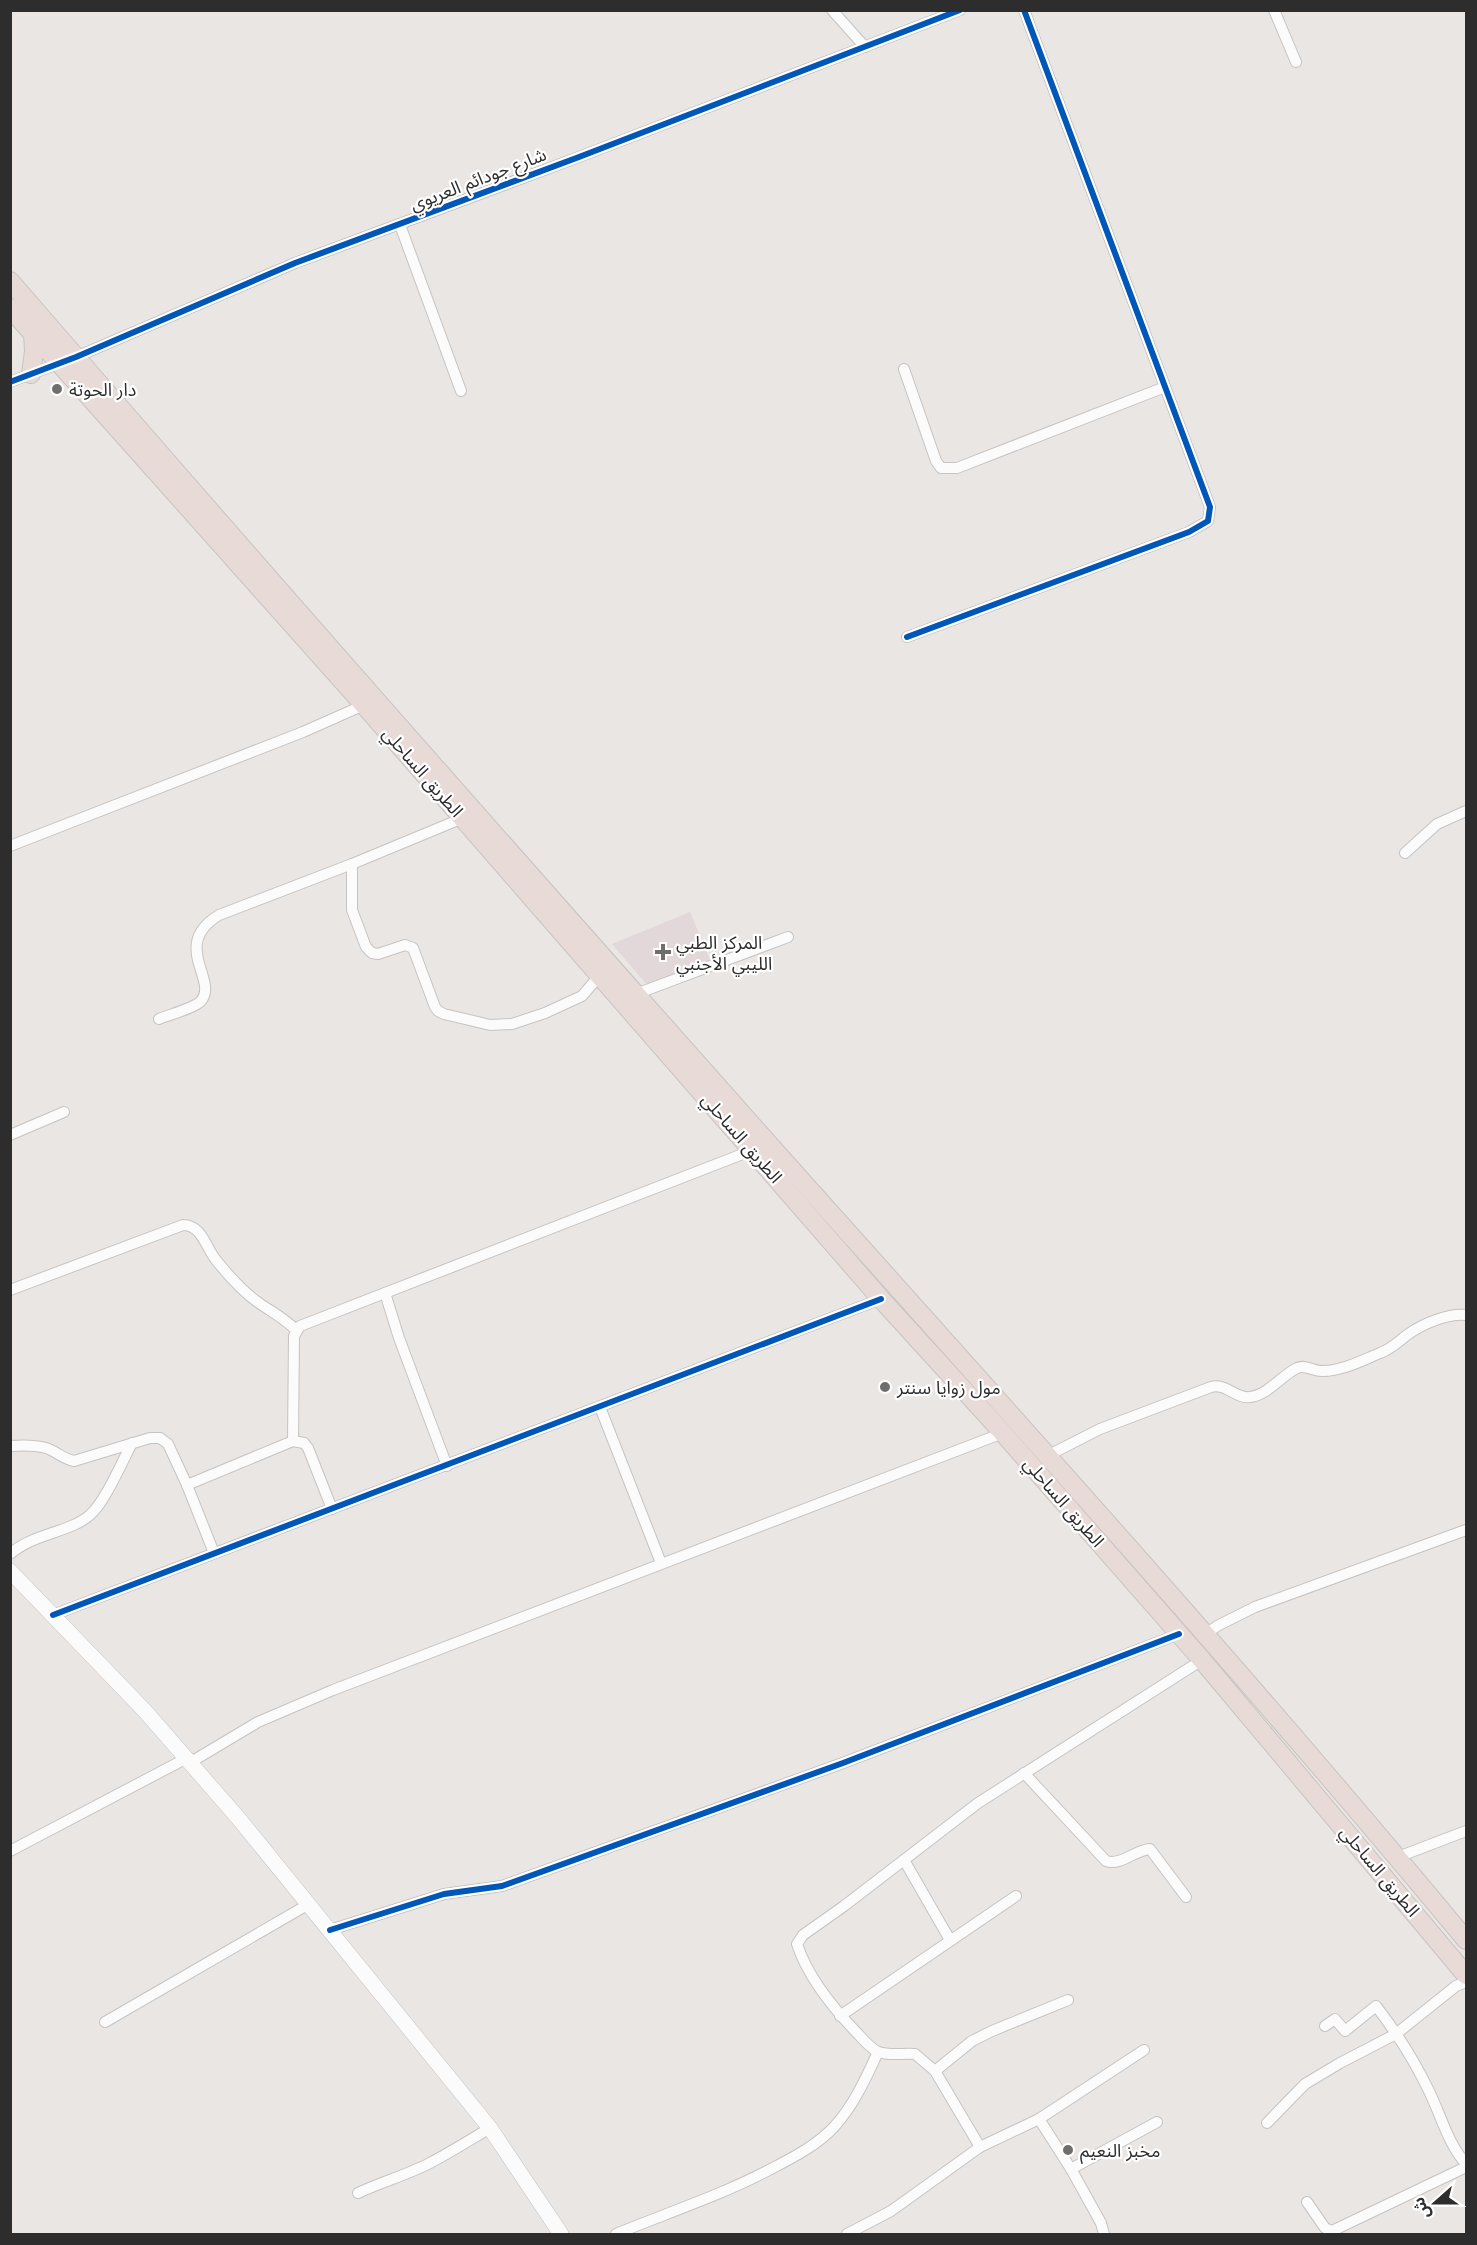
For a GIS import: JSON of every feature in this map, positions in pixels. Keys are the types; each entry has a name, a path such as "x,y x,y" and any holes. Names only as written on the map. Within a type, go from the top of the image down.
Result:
{"highway":[{"name":"الطريق الساحلي","path":"10,281 67,360 881,1299 1202,1660 1467,1975"},
{"name":"الطريق الساحلي","path":"10,308 33,333 67,360 636,994 1205,1634 1467,1940"},
{"path":"31,374 34,351 33,333"}],"street":[{"path":"832,10 865,47"},
{"name":"شارع جودائم العريوي","path":"10,382 295,263 400,225 960,10"},
{"path":"907,638 1189,532 1208,521 1210,507 1023,10"},
{"path":"1274,10 1296,62"},
{"path":"400,225 461,391"},
{"path":"903,369 936,461 941,468 957,468 1165,387"},
{"path":"10,846 303,732 364,705"},
{"path":"1405,853 1437,824 1467,811"},
{"path":"159,1019 200,1003 205,994 205,984 196,958 196,942 206,922 463,818"},
{"path":"352,864 352,910 366,947 372,953 378,954 405,945 413,948 435,1006 444,1014 490,1025 512,1024 545,1013 582,996 600,975"},
{"path":"636,994 788,937"},
{"path":"10,1135 64,1112"},
{"path":"293,1441 294,1336 300,1326 753,1150"},
{"path":"10,1290 183,1225 191,1225 198,1230 215,1259 255,1300 281,1316 296,1330"},
{"path":"385,1293 399,1338 447,1466"},
{"path":"53,1616 881,1299"},
{"path":"1047,1456 1100,1429 1211,1387 1219,1386 1250,1397 1263,1392 1297,1368 1306,1367 1322,1372 1339,1368 1387,1350 1408,1334 1439,1319 1467,1315"},
{"path":"600,1407 661,1563"},
{"path":"10,1851 189,1760 258,1722 322,1694 1002,1433"},
{"path":"10,1446 21,1445 47,1449 65,1459 74,1461 150,1438 160,1438 168,1444 214,1554"},
{"path":"187,1485 293,1441 304,1443 308,1448 332,1509"},
{"path":"10,1554 29,1541 89,1516 98,1506 132,1443"},
{"path":"1205,1634 1219,1624 1255,1607 1465,1534"},
{"path":"10,1571 189,1760 309,1904 490,2128 561,2235"},
{"path":"330,1930 444,1894 502,1886 852,1760 1179,1634"},
{"path":"980,2147 934,2071 915,2054 878,2052 871,2047 840,2016 801,1956 797,1944 803,1935 978,1803 1202,1660"},
{"path":"1024,1773 1106,1861 1115,1862 1150,1849 1186,1898"},
{"path":"1398,1857 1467,1831"},
{"path":"904,1860 950,1940"},
{"path":"840,2016 1016,1896"},
{"path":"105,2022 309,1904"},
{"path":"1267,2123 1305,2084 1396,2034 1456,1986 1467,1983"},
{"path":"934,2071 972,2041 1068,2000"},
{"path":"1307,2202 1325,2228 1332,2231 1467,2166 1452,2145 1425,2082 1376,2006 1345,2031 1335,2019 1325,2025"},
{"path":"847,2235 899,2206 980,2147 1039,2119 1144,2050"},
{"path":"616,2235 737,2187 814,2145 833,2127 858,2095 878,2052"},
{"path":"1039,2119 1071,2169 1101,2223 1104,2235"},
{"path":"1071,2169 1157,2122"},
{"path":"358,2193 430,2163 490,2128"}],"shaded area":[{"name":"المركز الطبي الليبي الأجنبي","path":"690,912 710,960 648,986 612,944"}],"cycle path":[{"path":"10,382 76,357 295,263 579,157 960,10"},
{"path":"907,637 1189,532 1208,521 1210,507 1024,10"},
{"path":"53,1615 881,1299"},
{"path":"330,1930 444,1894 502,1886 843,1763 1179,1634"}],"place":[{"name":"دار الحوتة","path":"57,389"},
{"name":"المركز الطبي الليبي الأجنبي","path":"663,952"},
{"name":"مول زوايا سنتر","path":"885,1387"},
{"name":"مخبز النعيم","path":"1068,2150"}]}
